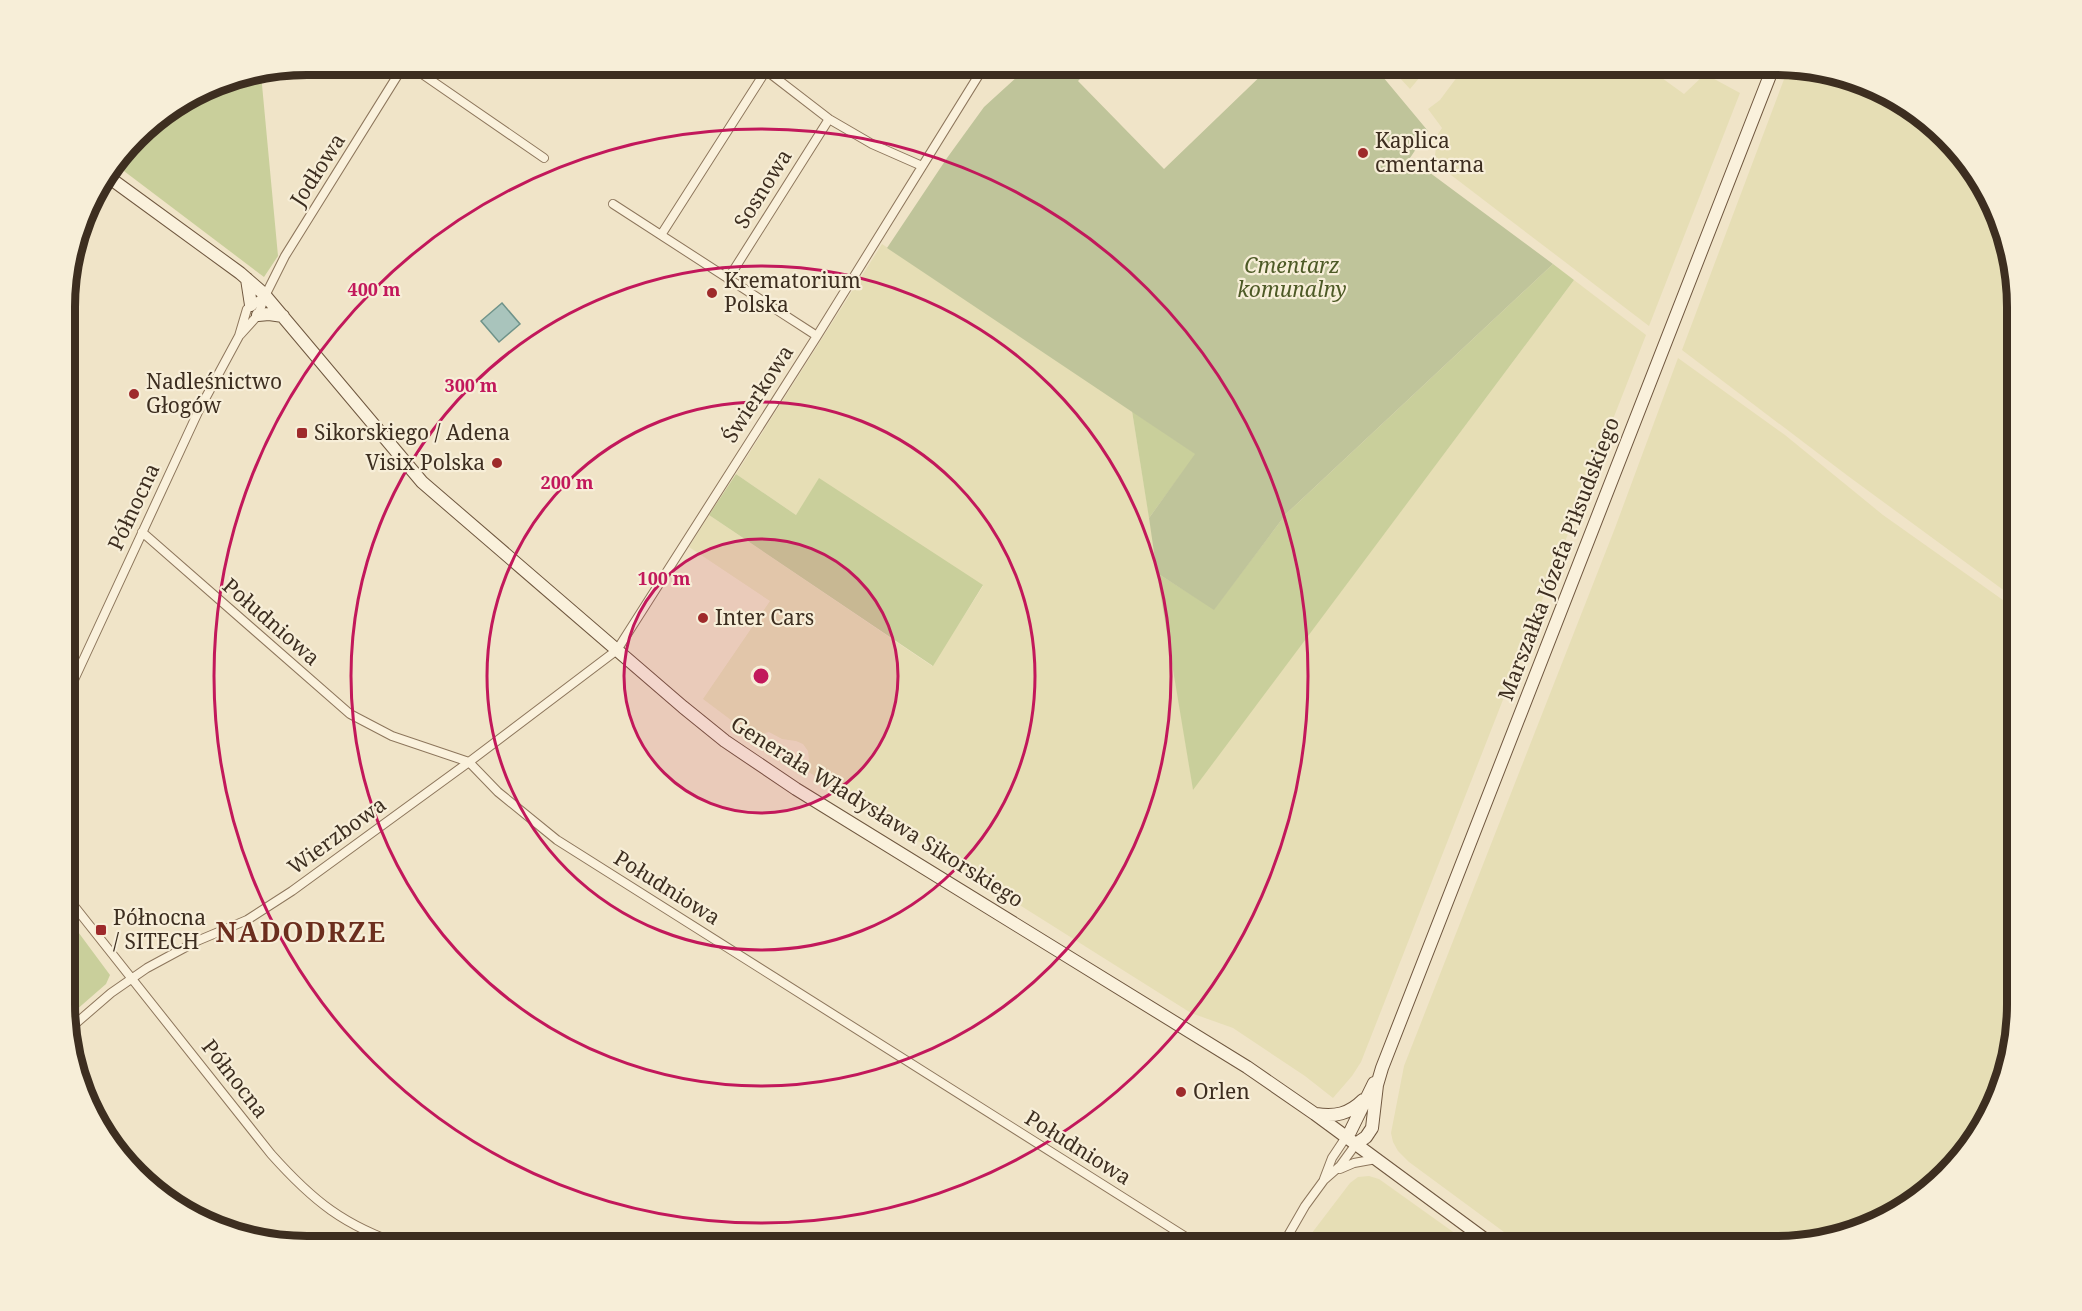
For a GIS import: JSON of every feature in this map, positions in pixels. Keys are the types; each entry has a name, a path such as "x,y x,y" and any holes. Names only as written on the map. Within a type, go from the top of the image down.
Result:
{"street":[{"name":"Jodłowa","path":"265,296 285,256 397,75"},
{"path":"425,75 544,158"},
{"path":"661,235 758,75"},
{"path":"772,75 829,120 872,144 922,166"},
{"name":"Świerkowa","path":"616,650 817,336 978,75"},
{"name":"Marszałka Józefa Piłsudskiego","path":"1382,1068 1350,1132 1351,1140 1366,1137 1372,1128 1377,1085 1382,1068 1770,75"},
{"name":"Sosnowa","path":"728,279 829,120"},
{"name":"Generała Władysława Sikorskiego","path":"113,180 247,279 283,316 422,482 725,741 796,789 1220,1049 1315,1114 1481,1236"},
{"path":"613,204 817,336"},
{"path":"247,279 254,310 283,316"},
{"name":"Północna","path":"75,677 199,410 254,310 265,296"},
{"name":"Południowa","path":"142,532 350,714 392,736 469,762 498,792 557,840 1184,1236"},
{"name":"Wierzbowa","path":"76,1024 132,978 171,954 263,911 469,762 616,650"},
{"name":"Północna","path":"75,907 294,1180 310,1196 342,1219 376,1236"},
{"path":"1315,1114 1328,1116 1343,1114 1366,1098"},
{"path":"1334,1172 1351,1140"},
{"path":"1288,1236 1324,1180 1332,1158 1351,1140"},
{"path":"1324,1180 1334,1172 1354,1163 1377,1159"}],"shaded area":[{"path":"1397,75 1422,75 1410,89"},
{"path":"1459,75 1658,75 1684,94 1704,75 1707,75 1740,93 1649,326 1434,162 1438,134 1442,128 1428,109 1440,100"},
{"path":"1786,75 1820,79 1849,87 1904,114 1939,143 1968,178 1989,218 2003,262 2007,292 2007,593 1848,476 1682,350"},
{"path":"882,244 1132,411 1193,789 1574,280 1646,335 1361,1062 1333,1098 1305,1076 1233,1028 1191,1013 807,771 808,751 803,744 782,739 769,732 765,733 759,741 703,699 770,601 689,547 709,515 932,666 983,586 819,479 796,515 736,474"},
{"path":"1678,358 1785,435 1883,515 2007,603 2007,1019 2003,1049 1995,1078 1976,1120 1949,1157 1904,1197 1849,1224 1820,1232 1790,1236 1509,1236 1409,1162 1393,1142 1391,1133 1404,1066 1615,528"},
{"path":"1369,1176 1379,1179 1456,1234 1454,1236 1310,1236 1350,1183 1358,1177"}],"green space":[{"name":"Cmentarz komunalny","path":"1019,75 1084,75 1078,81 1164,169 1262,75 1381,75 1428,131 1410,158 1553,264 1286,514 1214,610 1157,573 1149,518 1195,454 887,248 984,107"},
{"path":"261,79 278,256 264,277 121,169 143,143 178,114 218,93"},
{"path":"1553,264 1574,280 1193,790 1157,573 1214,609 1286,514"},
{"path":"1132,411 1196,454 1149,518"},
{"path":"736,474 796,515 819,478 983,585 933,666 709,515"},
{"path":"75,928 110,975 106,984 75,1011"}],"water":[{"path":"502,303 520,324 499,342 481,321"}],"place":[{"name":"Kaplica cmentarna","path":"1363,153"},
{"name":"Krematorium Polska","path":"712,293"},
{"name":"Nadleśnictwo Głogów","path":"134,394"},
{"name":"Sikorskiego / Adena","path":"302,433"},
{"name":"Visix Polska","path":"497,463"},
{"name":"Inter Cars","path":"703,618"},
{"name":"Północna / SITECH","path":"101,930"},
{"name":"Orlen","path":"1181,1092"}],"district":[{"name":"NADODRZE","path":"301,933"}]}
